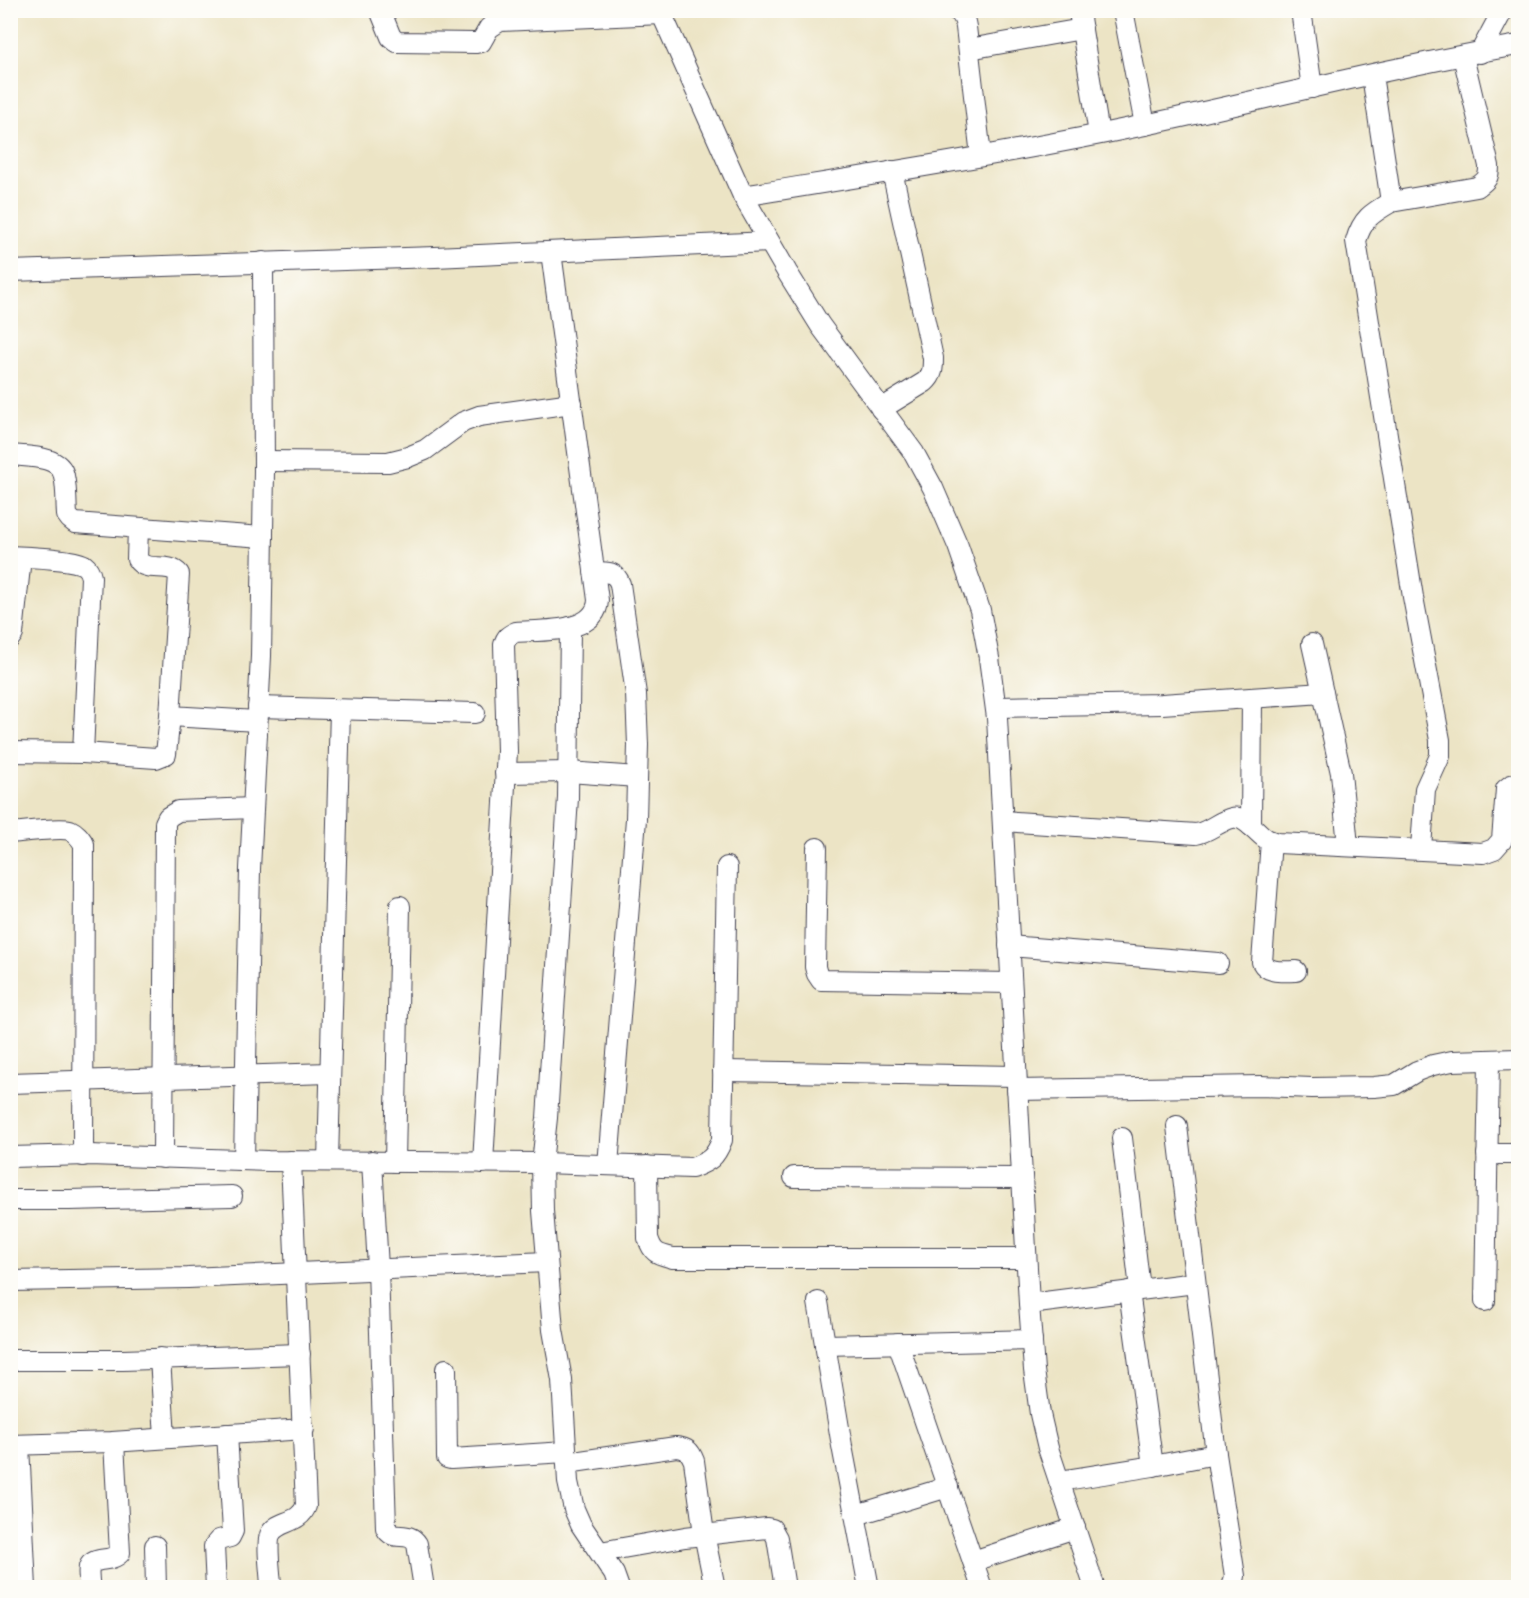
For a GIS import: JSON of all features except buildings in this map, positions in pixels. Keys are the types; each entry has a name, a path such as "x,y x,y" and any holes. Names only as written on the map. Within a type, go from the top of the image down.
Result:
{"street":[{"path":"380,10 387,30 397,42 481,42 489,28 500,21 661,12 743,196 769,242 820,325 914,453 933,488 958,546 980,610 989,658 996,707 1026,1258 1036,1394 1048,1448 1095,1587"},
{"path":"956,10 965,20 981,156"},
{"path":"1123,10 1144,125"},
{"path":"1301,10 1312,88"},
{"path":"1421,849 1425,789 1440,756 1440,740 1413,597 1356,241 1359,230 1366,219 1391,202 1477,187 1489,176 1472,54 1503,10"},
{"path":"969,49 1082,20 1099,134"},
{"path":"743,196 1099,134 1518,45"},
{"path":"1372,75 1391,202"},
{"path":"881,409 926,382 933,370 933,358 892,171"},
{"path":"10,271 435,257 769,242"},
{"path":"483,1163 507,751 505,638 516,632 570,627 586,622 598,608 551,252"},
{"path":"244,1160 250,869 261,656 264,461 262,262"},
{"path":"264,461 388,462 424,450 463,422 479,416 572,403"},
{"path":"10,454 56,463 64,475 67,514 75,523 263,537"},
{"path":"10,752 83,753 156,758 163,756 167,750 179,574 173,568 140,564 137,559 138,528"},
{"path":"10,638 13,634 16,556 71,562 84,565 90,571 83,753"},
{"path":"594,572 613,573 620,584 636,694 638,745 636,819 608,1165"},
{"path":"570,627 569,772 547,1118 542,1163 543,1211 554,1330 562,1380 568,1482 574,1509 581,1525 614,1574 619,1587"},
{"path":"1312,644 1341,774 1348,846"},
{"path":"996,707 1162,704 1323,693"},
{"path":"1251,826 1252,698"},
{"path":"170,716 340,710 475,713"},
{"path":"328,1161 340,710"},
{"path":"505,773 569,772 637,777"},
{"path":"1003,821 1196,834 1232,818 1244,820 1271,841 1483,853 1494,849 1502,840 1506,789 1518,783"},
{"path":"163,1158 165,823 168,817 178,811 253,808"},
{"path":"10,833 71,830 84,844 83,1156"},
{"path":"1271,841 1262,962 1268,969 1296,971"},
{"path":"817,848 815,967 821,980 1011,983"},
{"path":"10,1157 83,1156 291,1161 542,1163 692,1168 706,1163 717,1154 722,1140 727,867"},
{"path":"395,1162 400,906"},
{"path":"1009,946 1218,963"},
{"path":"723,1071 1017,1083 1312,1088 1394,1085 1417,1071 1452,1061 1518,1059"},
{"path":"1485,1301 1489,1060"},
{"path":"10,1083 330,1073"},
{"path":"1177,1126 1216,1454 1234,1576 1232,1587"},
{"path":"1122,1138 1134,1290 1153,1466"},
{"path":"1487,1154 1518,1154"},
{"path":"271,1587 269,1542 271,1534 273,1530 300,1517 306,1506 291,1161"},
{"path":"372,1161 378,1268 386,1528 391,1535 407,1536 415,1540 424,1587"},
{"path":"646,1166 648,1238 651,1248 658,1254 673,1258 1026,1258"},
{"path":"794,1177 1022,1179"},
{"path":"10,1200 232,1196"},
{"path":"10,1281 177,1279 547,1262"},
{"path":"1029,1304 1195,1283"},
{"path":"818,1302 869,1587"},
{"path":"825,1345 1032,1340"},
{"path":"898,1343 982,1587"},
{"path":"10,1360 300,1354"},
{"path":"160,1358 165,1438"},
{"path":"446,1369 447,1458 451,1460 567,1457 685,1448 691,1453 694,1461 704,1534 715,1587"},
{"path":"26,1587 15,1445 114,1442 304,1429"},
{"path":"216,1587 214,1546 219,1539 230,1537 233,1531 227,1434"},
{"path":"90,1587 90,1564 114,1558 120,1553 114,1442"},
{"path":"1059,1481 1216,1454"},
{"path":"856,1515 948,1487"},
{"path":"973,1560 1074,1527"},
{"path":"600,1552 655,1541 767,1528 772,1529 777,1538 785,1587"},
{"path":"155,1546 156,1587"}]}
